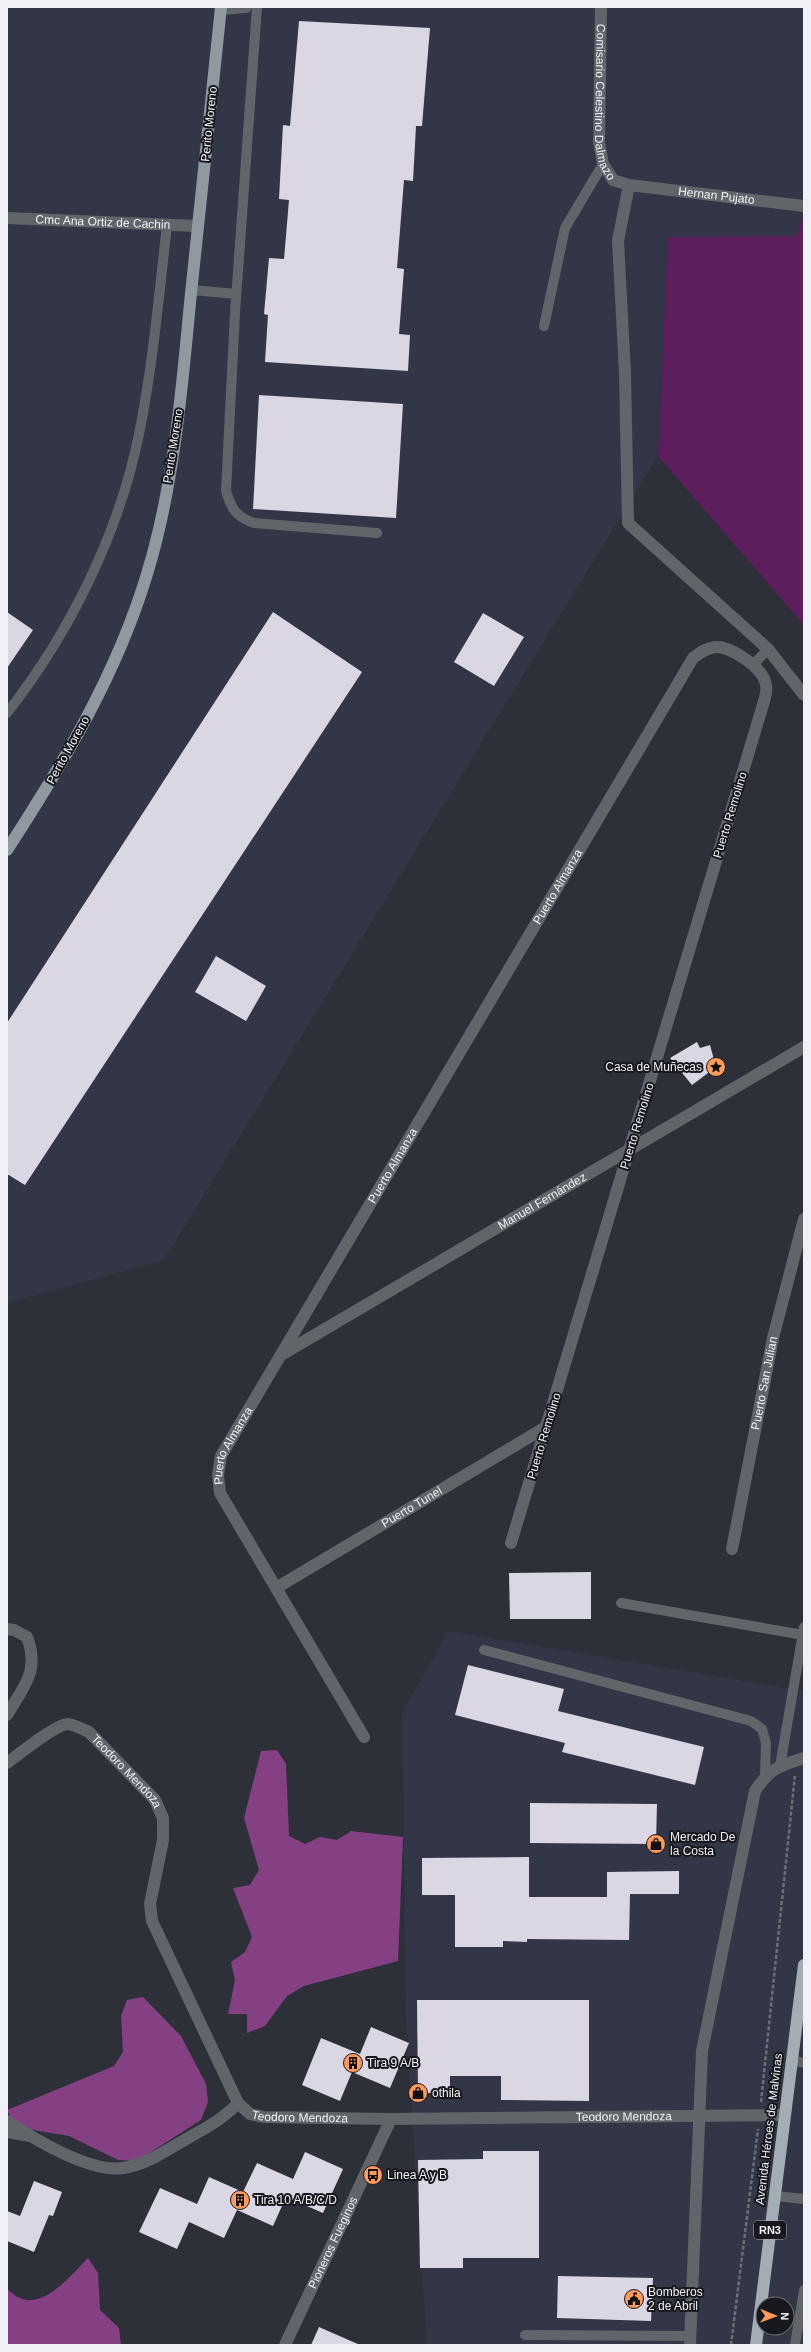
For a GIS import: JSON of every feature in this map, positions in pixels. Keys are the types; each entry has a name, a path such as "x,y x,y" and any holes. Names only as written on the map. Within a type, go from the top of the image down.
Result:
{"highway":[{"name":"Avenida Héroes de Malvinas","path":"756,2345 785,2115 798,2062 804,1965"}],"main road":[{"name":"Perito Moreno","path":"7,850 58,771 102,690 147,574 165,500 180,402 221,8"}],"street":[{"path":"221,8 246,7"},
{"name":"Comisario Celestino Dalmazo","path":"601,7 599,142 603,164 613,180 629,185"},
{"path":"629,185 618,241 625,373 628,523 768,650 804,695"},
{"name":"Hernan Pujato","path":"629,185 804,206"},
{"name":"Cmc Ana Ortiz de Cachin","path":"7,218 198,226"},
{"name":"Puerto Almanza","path":"364,1737 220,1493 218,1475 221,1456 693,658 706,649 716,647 730,650 753,664"},
{"name":"Puerto Remolino","path":"511,1543 765,698 766,684 753,664"},
{"name":"Manuel Fernández","path":"280,1356 804,1047"},
{"name":"Puerto San Julian","path":"732,1549 773,1338 804,1219"},
{"name":"Puerto Tunel","path":"276,1588 546,1427"},
{"path":"7,1629 14,1630 27,1637 32,1651 33,1665 28,1679 7,1715"},
{"name":"Teodoro Mendoza","path":"7,1763 51,1731 67,1724 89,1732 155,1800 163,1818 163,1840 150,1904 152,1921 238,2102 250,2114 264,2117 391,2119 785,2115"},
{"path":"690,2341 704,2043 750,1808 755,1791 765,1775 780,1766 800,1759"},
{"path":"7,2121 32,2138 92,2165 113,2169 124,2168 145,2162 218,2122 238,2102"},
{"name":"Pioneros Fueginos","path":"285,2345 391,2119"}],"lane":[{"path":"256,7 236,294 226,491 230,505 237,515 254,523 377,533"},
{"path":"544,326 565,228 603,164"},
{"path":"7,713 31,683 90,580 115,519 139,436 148,384 167,225"},
{"path":"192,290 236,294"},
{"path":"753,664 768,650"},
{"path":"621,1602 803,1631 780,1766"},
{"path":"484,1650 751,1721 762,1729 766,1743 765,1775"},
{"path":"7,2133 32,2138"},
{"path":"775,2196 804,2199"},
{"path":"796,2345 804,2290"},
{"path":"525,2335 690,2341"}],"path":[{"path":"731,2345 760,2115 800,1759"}],"shaded area":[{"path":"7,7 804,7 804,212 797,236 669,237 658,456 164,1260 7,1303"},
{"path":"804,212 804,625 658,456 668,237 797,236"},
{"path":"448,1631 804,1691 804,2345 427,2345 406,2021 402,1713"},
{"path":"277,1750 286,1764 289,1836 305,1844 320,1837 337,1840 351,1831 403,1837 398,1961 304,1986 287,1996 265,2026 247,2033 247,2014 228,2014 235,1980 231,1962 245,1952 252,1937 233,1888 250,1885 259,1870 244,1818 261,1751"},
{"path":"143,1997 181,2036 206,2084 208,2102 201,2120 137,2161 118,2160 69,2136 15,2127 7,2110 114,2066 123,2052 121,2016 127,2000"},
{"path":"88,2258 98,2273 100,2310 119,2328 121,2345 7,2345 7,2289 20,2298 29,2300 39,2298 58,2288"}],"building":[{"path":"299,21 430,28 422,126 416,126 413,181 404,180 397,268 404,269 399,334 410,335 408,371 265,362 268,315 264,314 269,258 284,259 289,200 279,199 283,125 290,126"},
{"path":"259,395 403,404 396,518 253,509"},
{"path":"7,612 33,630 7,668"},
{"path":"273,612 362,672 25,1185 7,1174 7,1023"},
{"path":"483,613 524,637 494,686 454,662"},
{"path":"216,956 266,986 246,1021 195,992"},
{"path":"697,1042 700,1048 710,1045 716,1067 692,1085 670,1058"},
{"path":"591,1572 591,1619 510,1619 509,1573"},
{"path":"468,1665 564,1689 558,1711 704,1747 695,1785 562,1752 565,1743 455,1715"},
{"path":"530,1803 657,1804 656,1844 530,1843"},
{"path":"529,1857 529,1897 607,1897 607,1872 679,1871 679,1894 630,1894 629,1940 527,1939 527,1942 503,1941 503,1947 455,1947 455,1895 422,1895 422,1858"},
{"path":"417,2000 589,2000 589,2101 501,2100 501,2076 450,2076 450,2093 418,2093"},
{"name":"Tira 9 A/B","path":"371,2027 409,2043 390,2088 352,2072 340,2101 302,2085 321,2038 360,2054"},
{"path":"483,2151 539,2151 539,2258 463,2258 463,2268 420,2268 418,2160 483,2159"},
{"name":"Tira 10 A/B/C/D","path":"305,2152 343,2169 323,2213 286,2197 273,2226 237,2210 224,2238 189,2222 177,2249 139,2232 160,2188 197,2204 209,2177 243,2192 257,2163 293,2179"},
{"path":"34,2181 62,2192 53,2216 49,2215 34,2252 7,2241 7,2211 20,2216"},
{"path":"558,2276 653,2278 651,2321 557,2318"},
{"path":"319,2327 360,2345 311,2345"}],"place":[{"name":"Casa de Muñecas","path":"716,1067"},
{"name":"Mercado De la Costa","path":"656,1844"},
{"name":"Tira 9 A/B","path":"353,2063"},
{"name":"othila","path":"418,2093"},
{"name":"Linea A y B","path":"373,2175"},
{"name":"Tira 10 A/B/C/D","path":"240,2200"},
{"name":"Bomberos 2 de Abril","path":"634,2299"}]}
